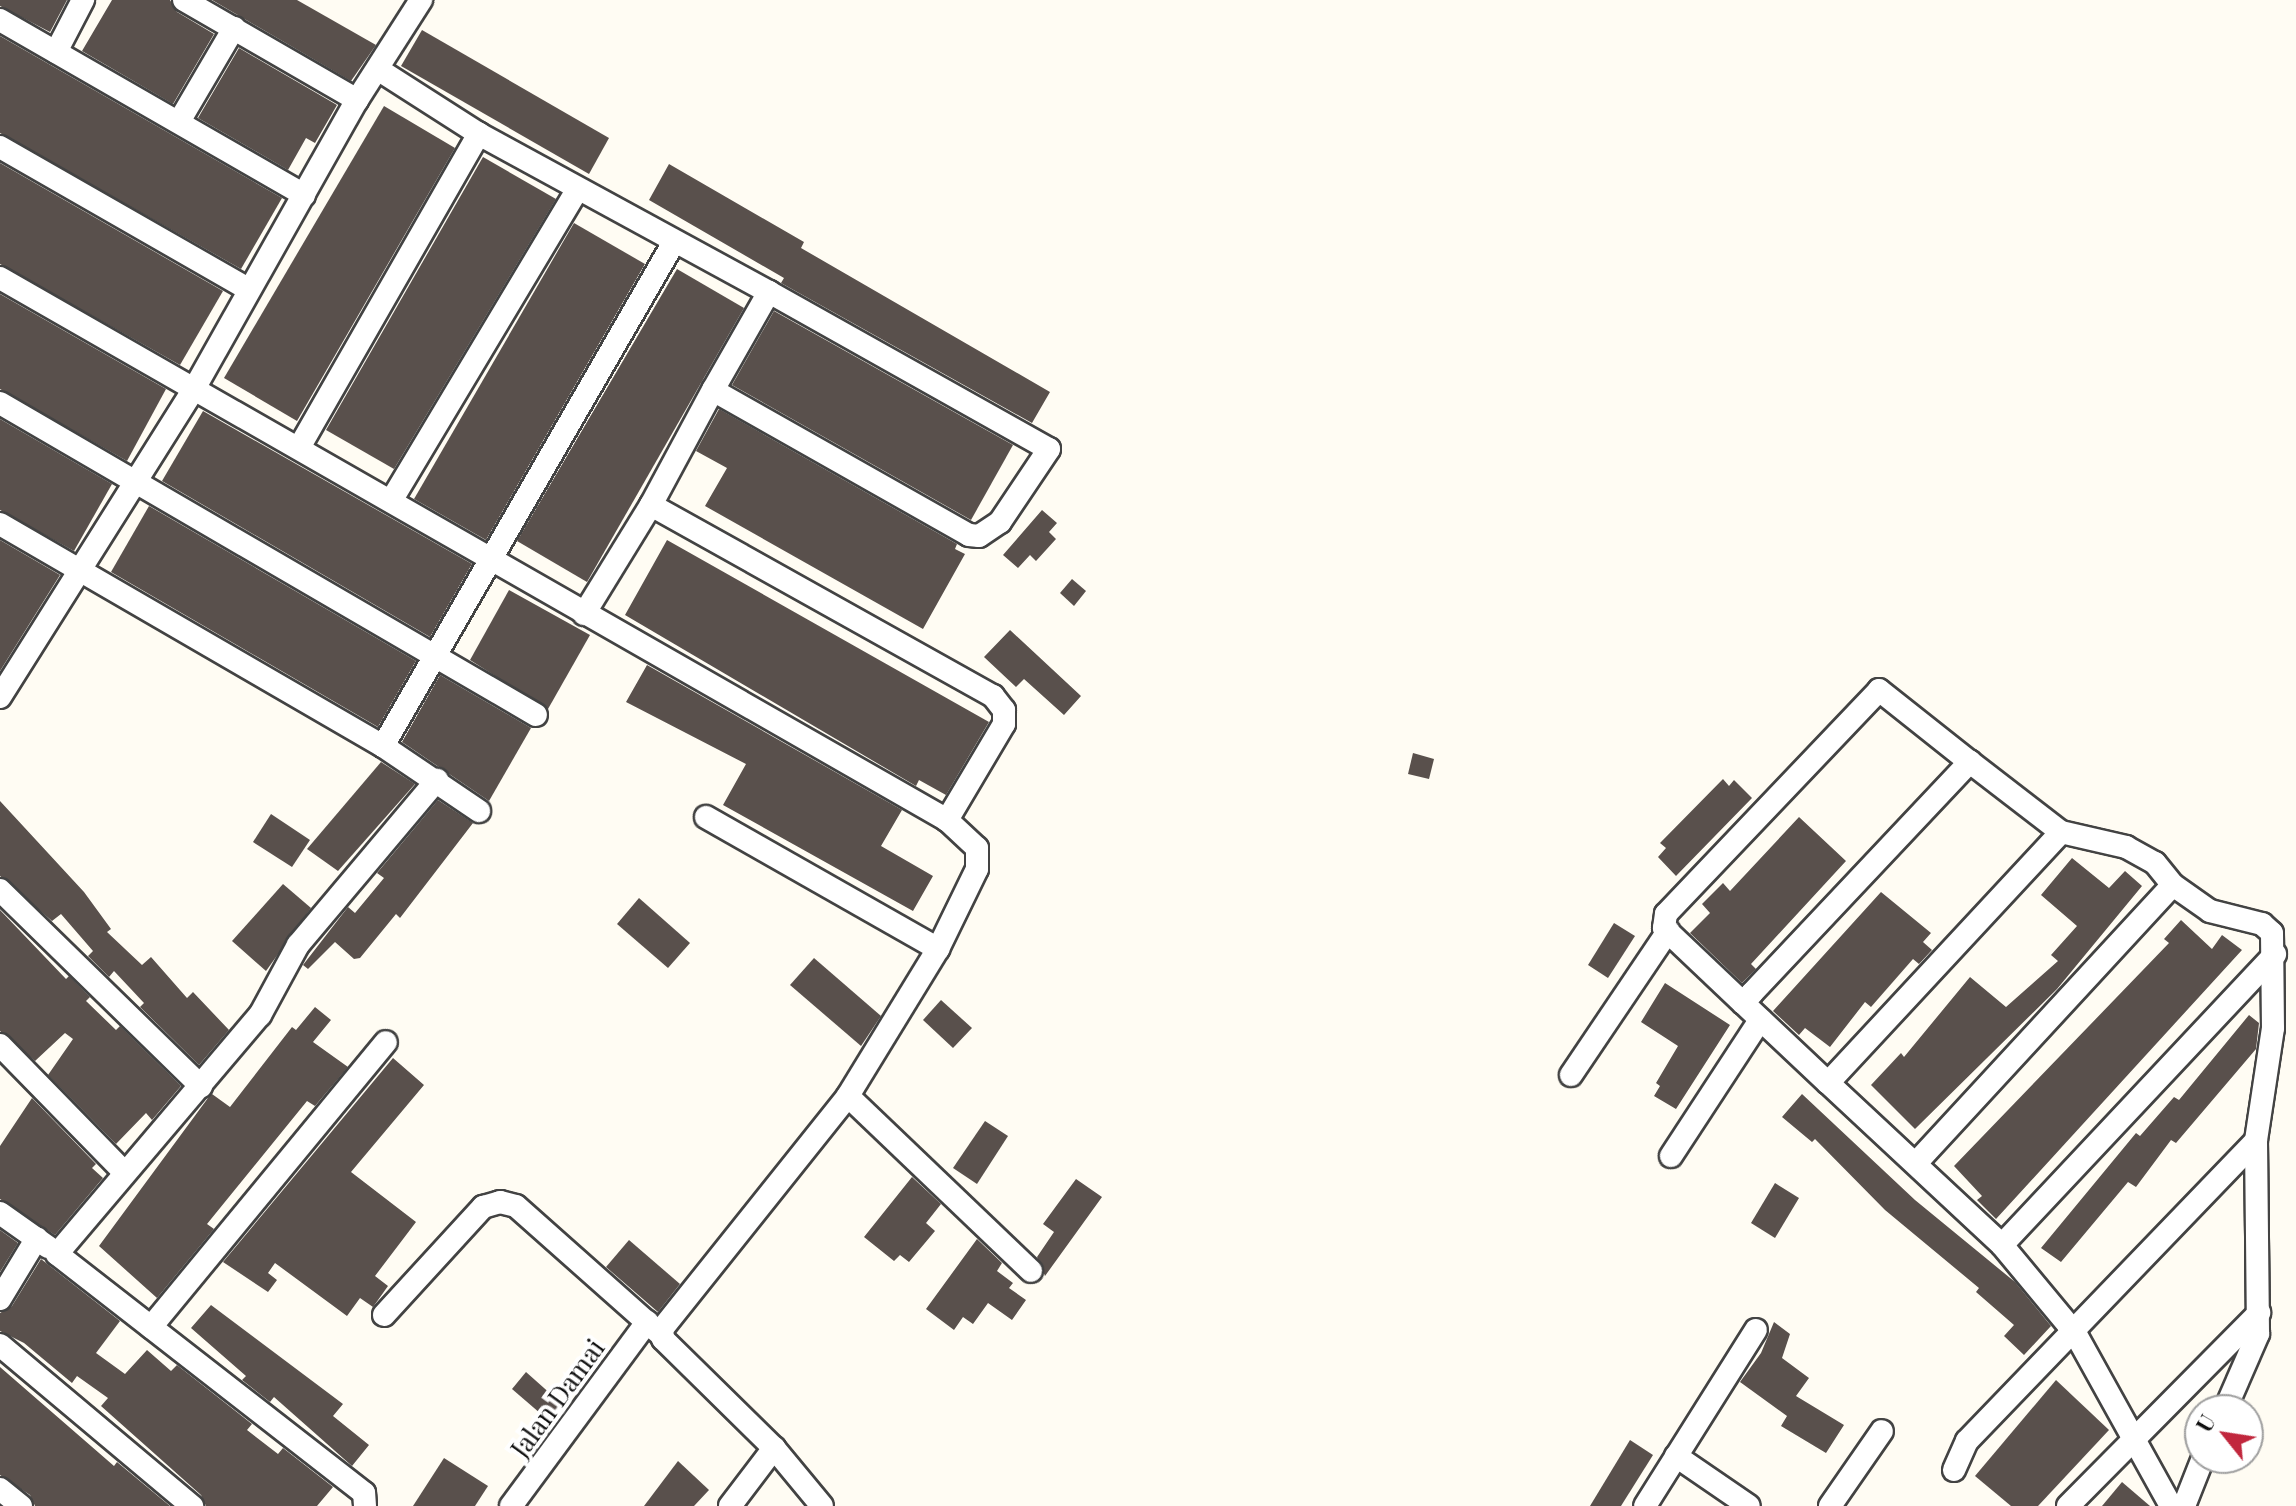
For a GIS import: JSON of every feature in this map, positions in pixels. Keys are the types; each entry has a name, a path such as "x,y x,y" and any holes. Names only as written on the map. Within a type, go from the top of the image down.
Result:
{"street":[{"path":"56,52 83,0"},
{"path":"184,0 357,100"},
{"path":"0,697 10,660 81,570 136,483 194,389 357,100 421,0"},
{"path":"0,20 180,120 304,195"},
{"path":"180,120 234,28"},
{"path":"379,70 479,134 1049,449 1000,522 979,536 969,535 713,390"},
{"path":"300,446 479,134"},
{"path":"0,147 248,289"},
{"path":"391,501 578,189"},
{"path":"383,746 674,242"},
{"name":"Jalan Damai","path":"0,278 300,446 584,614 947,820 967,834 978,859 938,949 848,1096 653,1328 511,1506"},
{"path":"584,614 651,505 769,292"},
{"path":"0,403 436,654 536,715"},
{"path":"651,505 993,696 1004,710 1004,724 947,820"},
{"path":"0,524 383,746 479,811"},
{"path":"2171,1506 2075,1333 2002,1245 1917,1162 1760,1020 1662,922 1666,914 1879,690 2061,832 2126,847 2155,863 2173,885 2210,911 2262,924 2272,933 2275,954 2273,1028 2256,1141 2259,1313 2250,1359 2233,1394"},
{"path":"1743,1003 1970,762"},
{"path":"57,1254 260,1015 298,945 437,780"},
{"path":"706,817 938,949"},
{"path":"1828,1083 2061,832"},
{"path":"1917,1162 2173,885"},
{"path":"0,890 201,1086"},
{"path":"1571,1075 1668,931"},
{"path":"2002,1245 2275,954"},
{"path":"1671,1156 1760,1020"},
{"path":"151,1327 386,1042"},
{"path":"0,1045 124,1172"},
{"path":"848,1096 1031,1271"},
{"path":"1954,1470 1967,1441 2075,1333 2256,1141"},
{"path":"384,1315 483,1207 500,1202 516,1206 653,1328 774,1448 822,1506"},
{"path":"0,1213 37,1238 364,1493 365,1506"},
{"path":"0,1299 37,1238"},
{"path":"2068,1506 2259,1313"},
{"path":"1645,1506 1756,1330"},
{"path":"0,1345 192,1506"},
{"path":"1830,1506 1882,1431"},
{"path":"730,1506 774,1448"},
{"path":"1676,1456 1749,1506"},
{"path":"2184,1506 2197,1474"},
{"path":"0,1489 21,1506"}],"building":[{"path":"0,0 67,0 50,32 0,6"},
{"path":"112,0 170,0 177,12 214,34 173,104 82,51"},
{"path":"212,0 297,0 376,45 351,81"},
{"path":"422,30 609,138 589,174 401,66"},
{"path":"0,36 282,198 241,269 0,133"},
{"path":"239,48 337,105 315,143 306,138 288,170 198,118"},
{"path":"384,106 455,148 297,421 224,378"},
{"path":"483,157 556,199 394,469 326,430"},
{"path":"0,163 223,291 180,365 0,264"},
{"path":"669,164 804,242 801,248 1050,392 1032,423 781,283 784,278 649,200"},
{"path":"574,223 645,264 486,540 414,499"},
{"path":"677,269 744,308 587,582 517,541"},
{"path":"0,294 166,389 127,461 0,389"},
{"path":"774,311 1013,445 971,520 732,385"},
{"path":"719,409 957,544 955,549 965,554 923,629 705,506 727,468 696,451"},
{"path":"203,411 472,564 430,637 162,481"},
{"path":"0,419 112,484 74,551 0,510"},
{"path":"149,506 416,661 378,727 111,572"},
{"path":"1042,510 1057,523 1049,532 1056,539 1036,561 1030,555 1018,568 1003,555"},
{"path":"0,540 60,575 0,671"},
{"path":"667,540 989,722 946,795 919,780 916,786 625,615"},
{"path":"1072,579 1086,591 1074,606 1060,593"},
{"path":"509,590 590,635 548,709 470,660"},
{"path":"1010,630 1081,696 1064,715 1024,679 1016,687 984,657"},
{"path":"647,665 902,810 881,846 933,876 913,911 723,805 746,764 626,702"},
{"path":"440,675 531,728 489,801 402,742"},
{"path":"1413,753 1434,759 1429,779 1408,774"},
{"path":"381,762 415,784 338,871 307,849"},
{"path":"1723,779 1729,786 1734,780 1752,798 1676,876 1658,857 1666,848 1660,843"},
{"path":"438,800 473,823 400,918 396,914 360,958 354,959 335,942 308,969 303,965 348,907 355,913 384,878 377,873"},
{"path":"0,801 84,892 111,929 107,932 142,965 151,957 187,998 193,992 229,1030 199,1065 140,1007 144,1003 114,971 109,977 88,956 93,951 61,914 52,921 0,876"},
{"path":"271,814 310,840 292,867 253,842"},
{"path":"1799,817 1846,861 1751,964 1756,969 1742,983 1690,933 1710,913 1702,904 1723,883 1730,891"},
{"path":"2072,858 2109,888 2125,871 2142,886 2057,989 1915,1129 1871,1085 1901,1053 1904,1057 1970,977 2006,1007 2058,961 2051,955 2077,926 2041,895"},
{"path":"283,884 311,908 266,971 232,941"},
{"path":"1881,892 1931,933 1923,942 1932,950 1919,964 1913,959 1871,1007 1865,1002 1830,1047 1805,1028 1799,1035 1773,1011"},
{"path":"639,898 690,943 668,968 617,924"},
{"path":"0,910 66,979 69,976 90,997 86,1001 116,1030 120,1026 181,1086 152,1120 146,1113 116,1144 48,1075 73,1039 65,1033 35,1061 0,1031"},
{"path":"2181,920 2212,949 2222,935 2242,950 1996,1219 1977,1200 1982,1196 1954,1166 2169,943 2164,939"},
{"path":"1614,923 1635,936 1608,978 1588,965"},
{"path":"814,958 881,1016 861,1046 790,985"},
{"path":"1665,983 1730,1025 1676,1109 1654,1096 1660,1086 1656,1083 1678,1046 1641,1022"},
{"path":"941,1000 972,1028 953,1048 923,1020"},
{"path":"315,1007 331,1020 313,1042 348,1067 315,1106 307,1101 207,1224 214,1229 157,1298 99,1246 208,1098 212,1094 230,1107 292,1027 296,1030"},
{"path":"2249,1015 2259,1023 2256,1049 2176,1143 2171,1140 2136,1187 2128,1182 2061,1262 2041,1248 2136,1133 2140,1136 2174,1097 2179,1100"},
{"path":"393,1058 424,1085 351,1172 416,1222 375,1276 388,1286 373,1307 360,1298 347,1316 275,1263 268,1273 277,1280 268,1292 223,1262"},
{"path":"1802,1094 1915,1200 2015,1282 2051,1326 2024,1355 2004,1336 2014,1325 1976,1292 1979,1288 1885,1210 1815,1139 1812,1142 1782,1117"},
{"path":"32,1098 96,1164 92,1168 103,1178 55,1235 0,1199 0,1146"},
{"path":"985,1121 1008,1136 977,1184 953,1168"},
{"path":"912,1177 941,1204 926,1223 935,1231 909,1262 900,1255 894,1261 864,1237"},
{"path":"1076,1179 1102,1197 1045,1276 1037,1257 1054,1232 1043,1224"},
{"path":"1775,1183 1799,1198 1775,1238 1751,1223"},
{"path":"0,1230 18,1243 0,1272"},
{"path":"977,1239 1002,1263 997,1271 1013,1283 1009,1288 1026,1300 1012,1320 988,1303 973,1324 963,1317 954,1330 926,1309"},
{"path":"629,1240 680,1284 658,1312 606,1267"},
{"path":"41,1259 120,1321 96,1353 125,1374 147,1350 171,1371 177,1365 252,1424 247,1430 278,1454 283,1448 333,1487 317,1506 206,1506 201,1495 101,1406 108,1398 77,1376 72,1383 24,1343 0,1331 0,1313 12,1306"},
{"path":"211,1305 343,1404 333,1416 369,1445 352,1466 274,1397 270,1402 242,1380 246,1376 191,1328"},
{"path":"1774,1322 1790,1334 1782,1358 1809,1378 1796,1396 1844,1425 1826,1453 1781,1426 1787,1416 1740,1382 1761,1353"},
{"path":"0,1367 114,1466 117,1462 170,1506 35,1506 30,1495 0,1475"},
{"path":"526,1372 562,1404 548,1420 512,1389"},
{"path":"2056,1380 2109,1430 2038,1506 2011,1506 1975,1476"},
{"path":"1630,1440 1653,1455 1621,1506 1590,1506"},
{"path":"444,1458 488,1486 475,1506 413,1506"},
{"path":"678,1461 709,1490 694,1506 644,1506"},
{"path":"2122,1482 2150,1506 2102,1506"}]}
